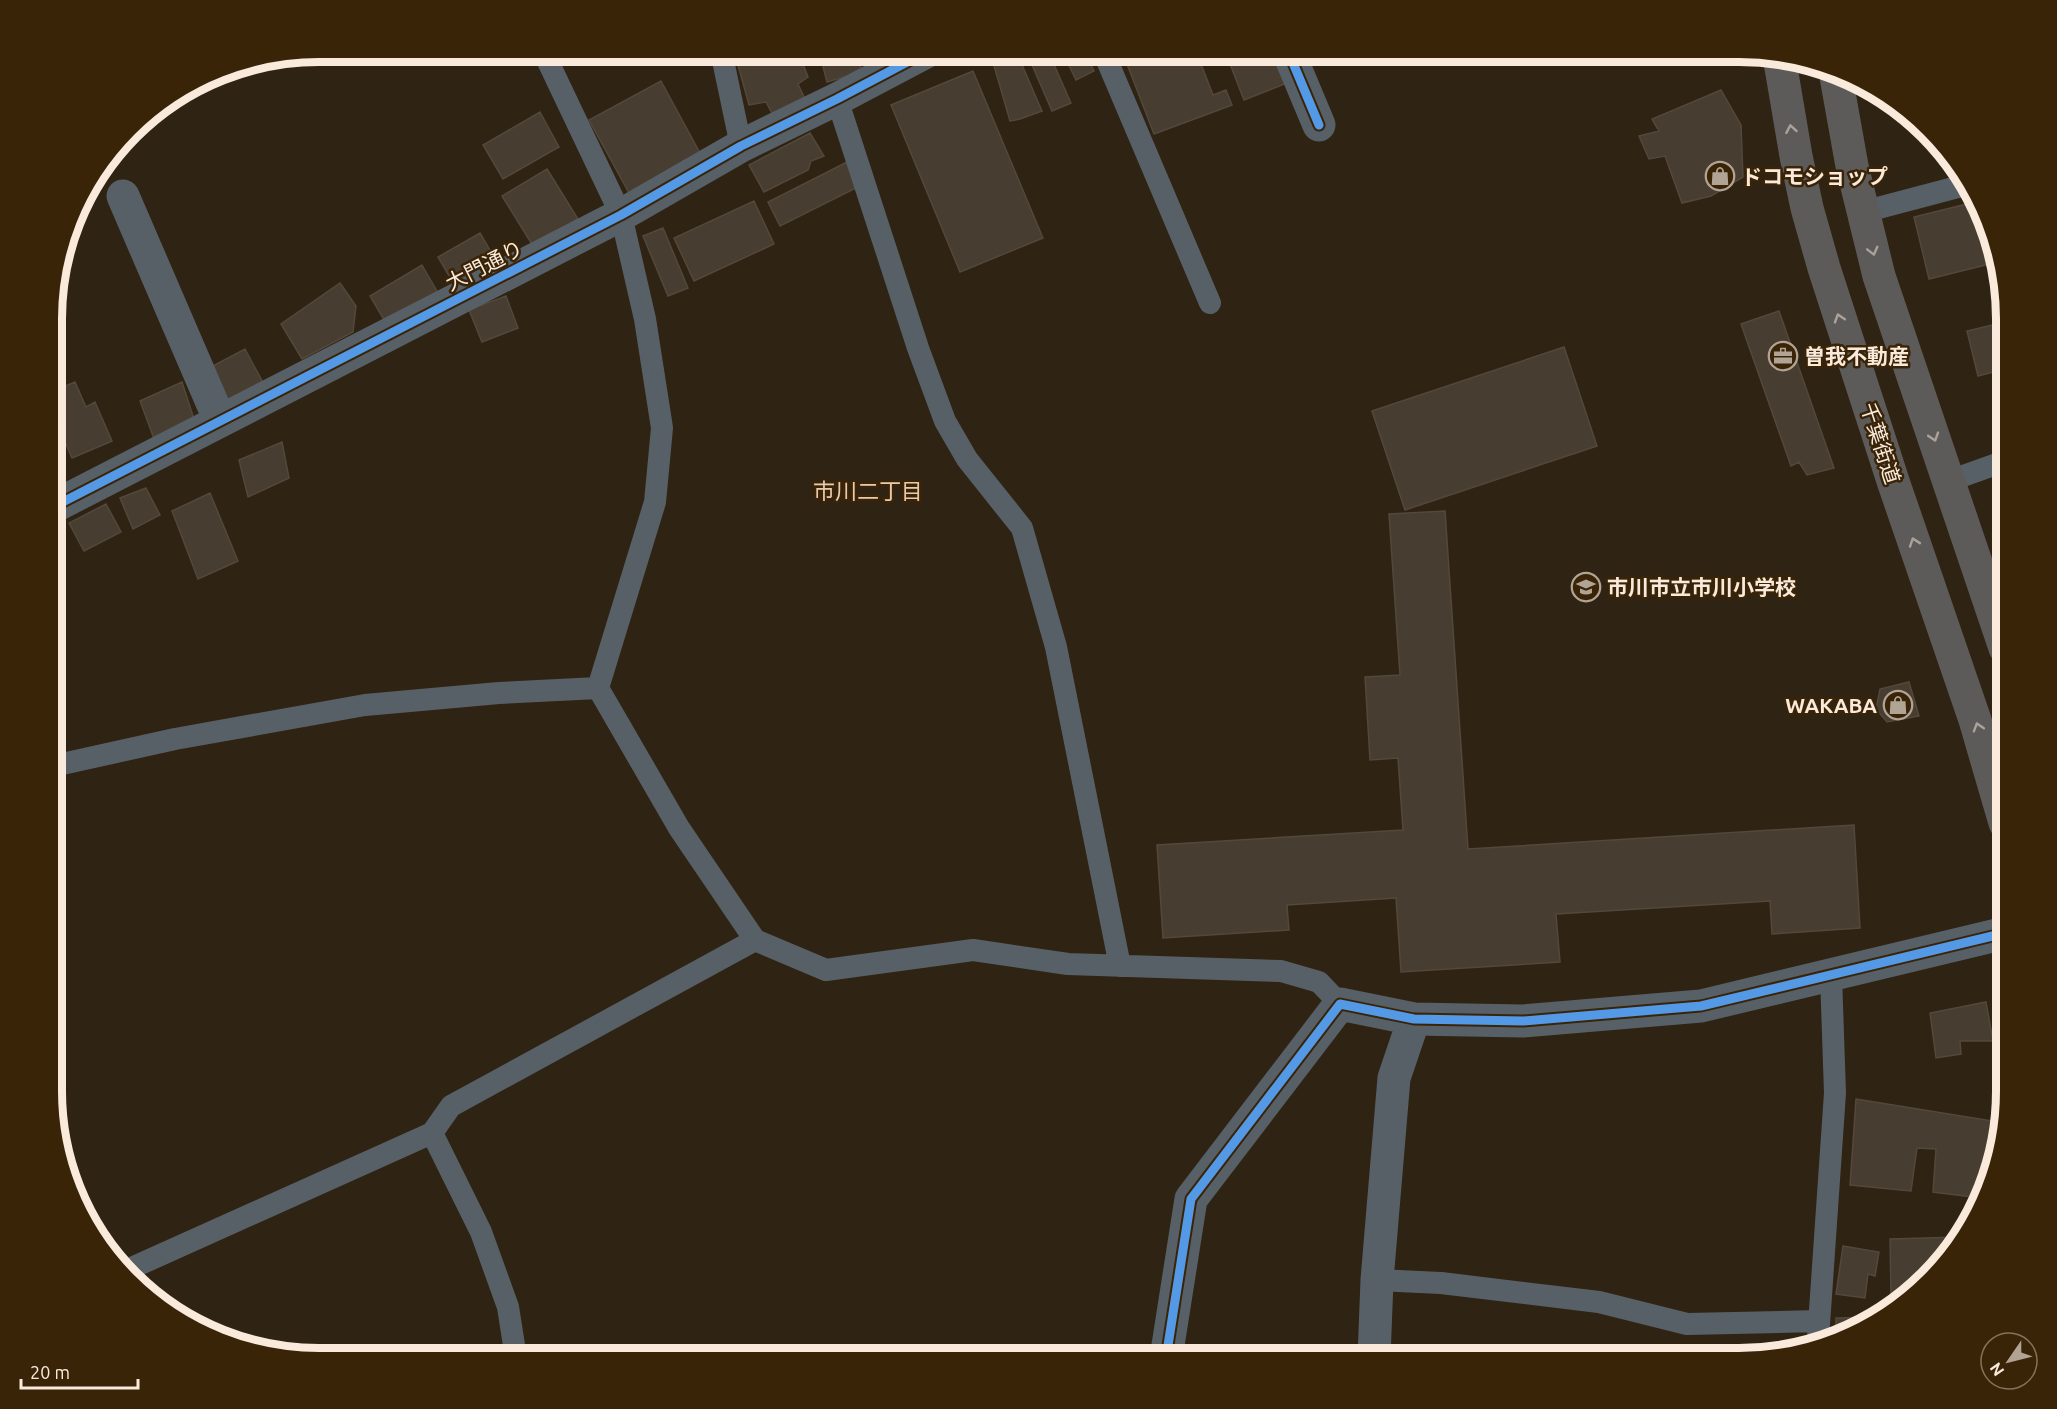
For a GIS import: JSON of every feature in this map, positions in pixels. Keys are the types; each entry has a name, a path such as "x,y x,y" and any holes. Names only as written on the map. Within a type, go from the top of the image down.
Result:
{"highway":[{"name":"千葉街道","path":"1781,65 1798,166 1824,268 1894,484 1975,720 1996,790"},
{"path":"1837,81 1852,166 1879,276 1996,619"}],"street":[{"name":"大門通り","path":"62,502 621,215 741,146 907,62"},
{"path":"1293,62 1319,125"},
{"path":"123,196 220,421"},
{"path":"1168,1348 1191,1199 1340,1004 1414,1019 1523,1021 1701,1006 1996,935"},
{"path":"1374,1348 1377,1280 1394,1078 1414,1019"}],"lane":[{"path":"548,62 621,215 645,319 662,428 656,502 598,688 679,828 755,940 826,970 973,950 1068,964 1281,971 1319,982 1340,1004"},
{"path":"723,62 741,146"},
{"path":"1108,62 1210,303"},
{"path":"837,99 918,348 945,421 967,459 1022,528 1056,646 1120,966"},
{"path":"1863,212 1959,187"},
{"path":"1949,481 1996,465"},
{"path":"62,764 175,739 365,705 499,693 598,688"},
{"path":"133,1268 432,1133 451,1106 755,940"},
{"path":"1377,1280 1441,1282 1599,1302 1687,1324 1818,1330 1835,1093 1831,975"},
{"path":"432,1133 481,1232 508,1307 514,1348"}],"building":[{"path":"737,62 802,62 808,77 798,84 805,99 774,117 766,102 749,105"},
{"path":"822,62 859,62 862,72 827,82"},
{"path":"993,62 1021,62 1042,111 1010,121"},
{"path":"1031,62 1053,62 1071,103 1052,111"},
{"path":"1067,62 1090,62 1094,71 1076,80"},
{"path":"1126,62 1200,62 1213,95 1226,90 1232,105 1154,134"},
{"path":"1229,62 1278,62 1287,83 1244,100"},
{"path":"973,71 1043,238 960,272 891,105"},
{"path":"661,81 701,155 629,193 589,120"},
{"path":"1721,90 1741,125 1743,177 1711,196 1682,203 1665,156 1649,159 1639,136 1659,131 1652,119"},
{"path":"540,112 559,147 503,179 483,145"},
{"path":"810,133 824,156 811,161 808,170 764,192 749,165"},
{"path":"847,162 860,186 780,226 768,202"},
{"path":"547,169 578,219 533,246 502,196"},
{"path":"754,201 774,244 694,281 674,238"},
{"path":"1968,204 1982,236 1990,264 1929,279 1914,217"},
{"path":"663,228 688,288 668,296 643,236"},
{"path":"480,233 501,269 459,293 438,257"},
{"path":"422,265 442,300 390,330 370,296"},
{"path":"340,283 356,306 353,332 302,359 281,324"},
{"path":"506,296 518,328 482,342 469,310"},
{"path":"1779,311 1834,468 1807,475 1799,462 1791,466 1741,324"},
{"path":"1996,324 1996,371 1978,376 1967,331"},
{"path":"1564,347 1597,446 1405,510 1372,411"},
{"path":"245,349 267,390 229,408 207,369"},
{"path":"75,382 86,407 95,402 112,441 72,458 62,435 62,387"},
{"path":"182,382 194,419 156,444 140,401"},
{"path":"282,442 289,478 248,497 239,460"},
{"path":"146,488 160,515 133,529 120,498"},
{"path":"210,493 238,561 198,579 172,511"},
{"path":"106,504 121,532 84,551 69,523"},
{"path":"1445,511 1468,849 1854,825 1860,928 1772,934 1770,901 1556,914 1560,962 1401,972 1396,898 1287,905 1289,930 1163,938 1157,845 1403,830 1398,758 1370,760 1365,677 1400,675 1389,514"},
{"path":"1909,682 1919,716 1887,722 1876,709 1880,689"},
{"path":"1986,1002 1993,1041 1960,1041 1961,1054 1936,1058 1930,1013"},
{"path":"1856,1099 1993,1121 1987,1157 1972,1197 1933,1192 1936,1149 1917,1148 1911,1191 1850,1185"},
{"path":"1949,1237 1932,1260 1895,1294 1891,1294 1890,1239"},
{"path":"1843,1246 1879,1252 1875,1276 1868,1274 1865,1298 1836,1294"},
{"path":"1859,1317 1836,1328 1836,1318"}],"cycle path":[{"path":"62,502 621,215 741,146 907,62"},
{"path":"1293,62 1319,125"},
{"path":"1168,1348 1191,1199 1340,1004 1414,1019 1523,1021 1701,1006 1996,935"}],"place":[{"name":"ドコモショップ","path":"1720,176"},
{"name":"曽我不動産","path":"1783,356"},
{"name":"市川市立市川小学校","path":"1586,587"},
{"name":"WAKABA","path":"1898,705"}],"district":[{"name":"市川二丁目","path":"868,490"}]}
